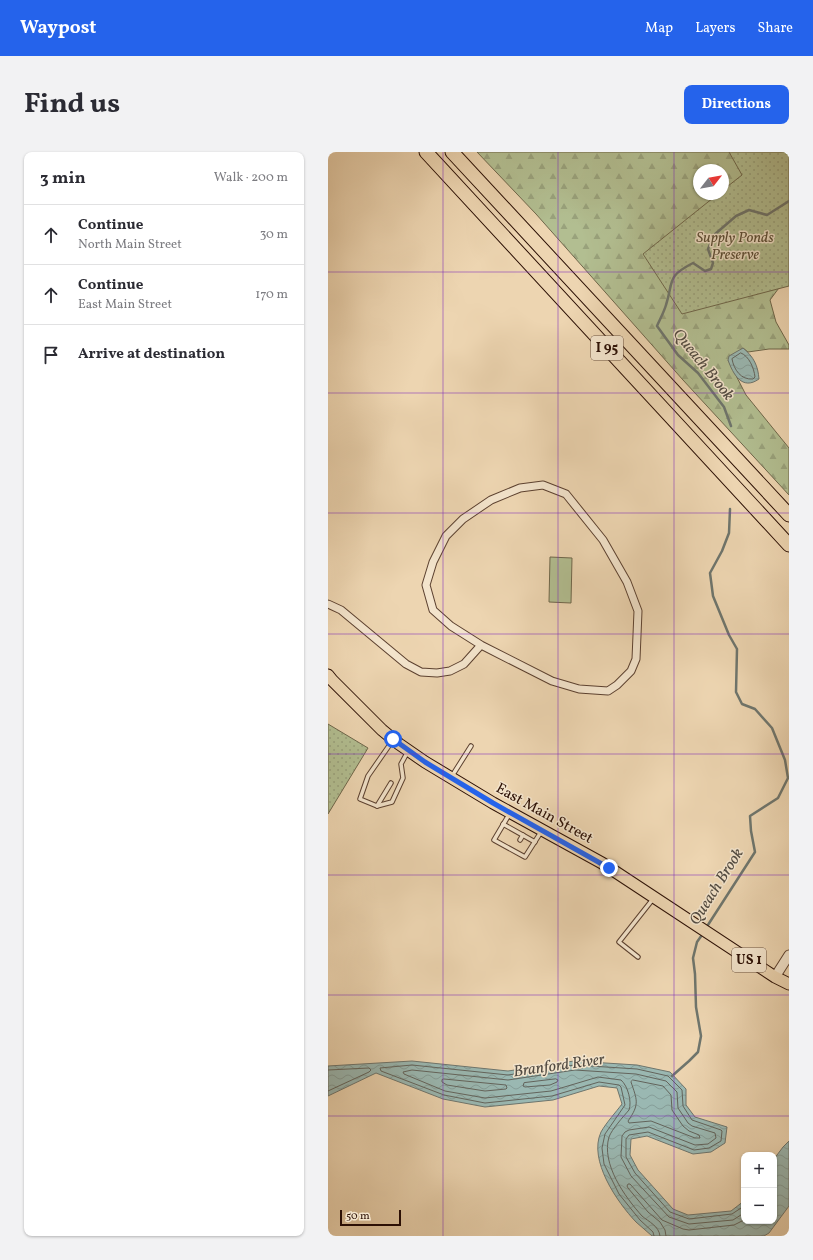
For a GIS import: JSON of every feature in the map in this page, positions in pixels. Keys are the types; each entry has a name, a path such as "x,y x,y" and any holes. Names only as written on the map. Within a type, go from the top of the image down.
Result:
{"highway":[{"name":"I 95","path":"426,152 789,544"},
{"name":"I 95","path":"452,152 789,515"}],"main road":[{"name":"US 1","path":"329,680 382,730 409,750"},
{"name":"East Main Street","path":"409,750 425,762 510,812 602,863 775,977 789,984"}],"street":[{"path":"543,485 566,494 603,540 628,582 638,611 636,660 631,671 617,685 608,691 579,690 552,681 481,645 451,626 433,610 426,585 433,562 446,536 463,519 491,500 520,488 543,485"},
{"path":"328,604 341,610 406,664 421,672 437,673 454,669 464,664 481,645"},
{"path":"775,977 789,955"}],"lane":[{"path":"393,739 368,776 360,799 377,806 392,802 403,778 401,764 409,750"},
{"path":"452,777 471,746"},
{"path":"397,773 401,770"},
{"path":"377,806 391,783"},
{"path":"510,812 494,840 504,843 525,857 542,830"},
{"path":"503,824 535,842"},
{"path":"510,834 513,829"},
{"path":"520,840 523,835"},
{"path":"638,957 619,942 654,898"}],"green space":[{"path":"477,152 789,152 787,277 770,300 776,322 789,345 789,349 769,349 748,352 743,348 728,360 746,395 789,448 789,495 683,380 536,214"},
{"name":"Supply Ponds Preserve","path":"729,152 789,152 789,286 682,314 643,254 710,200 729,200 729,185 742,175"},
{"path":"550,557 572,558 571,603 549,602"},
{"path":"328,724 368,748 328,814"}],"water":[{"path":"743,348 753,358 758,370 759,379 753,382 743,382 739,379 728,360 729,356"},
{"name":"Branford River","path":"412,1061 508,1071 574,1061 637,1065 670,1072 686,1089 686,1105 695,1117 727,1127 725,1143 711,1152 693,1154 647,1136 631,1139 630,1155 638,1170 673,1209 688,1215 731,1211 741,1203 741,1224 776,1224 769,1233 764,1236 652,1236 629,1214 613,1192 601,1168 598,1155 598,1143 601,1132 622,1104 617,1088 599,1086 553,1100 485,1107 443,1099 376,1073 328,1096 328,1066"},
{"path":"789,1141 789,1206 777,1222 777,1155"}],"waterway":[{"name":"Queach Brook","path":"731,426 724,407 698,373 678,355 657,326 665,308 672,280 675,276 684,268 693,263 705,271 711,269 713,263 708,249 714,235 736,216 749,210 767,215 789,201"},
{"name":"Queach Brook","path":"706,928 755,852 750,816 778,798 788,778 785,760 772,728 755,709 742,704 736,692 737,649 729,635 713,596 710,573 722,551 729,533 730,509"},
{"name":"Queach Brook","path":"672,1076 698,1052 701,1036 696,1007 693,958 697,942 704,932"}],"route":[{"path":"393,739 425,762 452,777 466,787 609,868"}]}
